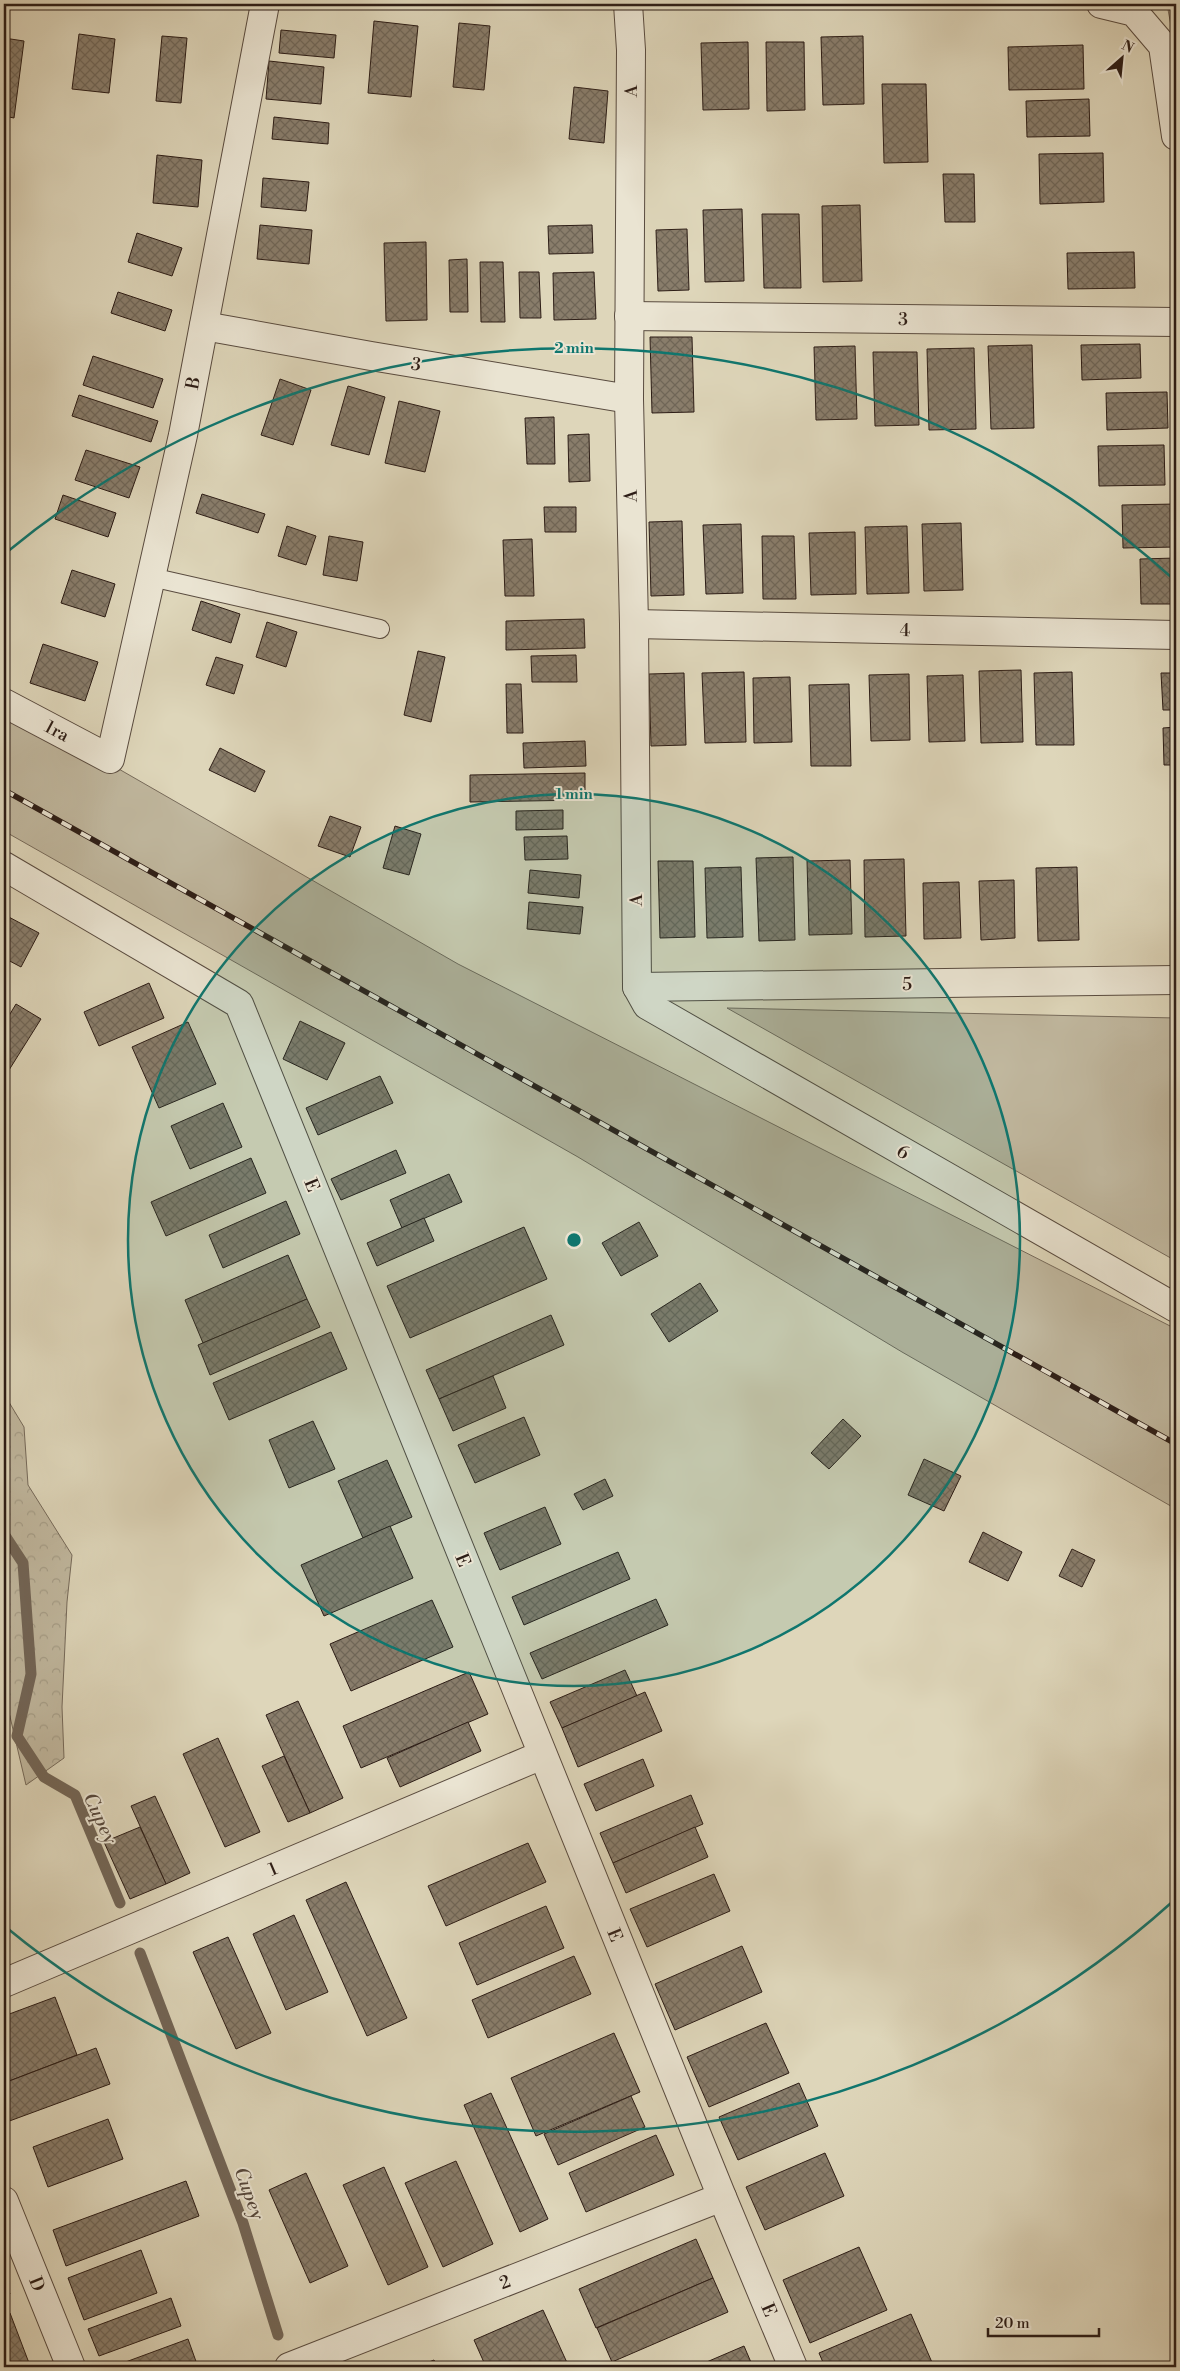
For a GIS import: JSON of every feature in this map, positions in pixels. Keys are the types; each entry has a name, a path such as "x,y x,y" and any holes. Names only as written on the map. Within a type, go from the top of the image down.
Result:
{"street":[{"name":"B","path":"110,759 183,435 265,4"},
{"name":"A","path":"628,4 631,50 629,399 634,624 637,987"},
{"path":"1101,4 1134,12 1163,46 1176,136"},
{"name":"3","path":"629,316 1176,322"},
{"name":"3","path":"204,326 629,399"},
{"name":"4","path":"634,624 1176,635"},
{"name":"1ra","path":"4,703 110,759"},
{"name":"E","path":"4,866 238,1004 542,1755 793,2367"},
{"name":"5","path":"637,987 1176,980"},
{"name":"6","path":"637,987 646,1005 1176,1308"},
{"name":"1","path":"4,1983 542,1755"},
{"name":"2","path":"289,2367 722,2197"},
{"name":"D","path":"4,2201 71,2367"}],"lane":[{"path":"151,576 380,629"}],"green space":[{"path":"1167,4 1176,4 1176,53"},
{"path":"4,703 458,964 1176,1329 1176,1509 902,1352 578,1157 4,831"},
{"path":"727,1008 1176,1018 1176,1261"},
{"path":"4,1394 24,1427 28,1485 72,1555 67,1602 62,1707 64,1758 26,1785 4,1691"}],"building":[{"path":"374,21 418,26 411,97 368,93"},
{"path":"459,23 490,26 484,90 453,87"},
{"path":"281,30 336,35 334,58 279,53"},
{"path":"79,34 115,39 109,93 72,89"},
{"path":"162,36 187,38 181,103 156,101"},
{"path":"863,36 864,104 823,105 821,37"},
{"path":"4,38 24,41 14,118 4,116"},
{"path":"748,42 749,109 703,110 701,43"},
{"path":"766,42 804,42 805,110 767,111"},
{"path":"1083,45 1084,89 1009,90 1008,47"},
{"path":"269,61 324,67 321,104 266,99"},
{"path":"882,84 926,84 928,162 884,163"},
{"path":"574,87 608,91 604,143 569,139"},
{"path":"1089,99 1090,136 1027,137 1026,101"},
{"path":"274,117 329,123 328,144 272,139"},
{"path":"1103,153 1104,202 1040,204 1039,154"},
{"path":"157,155 202,160 198,207 153,203"},
{"path":"943,174 974,174 975,222 945,222"},
{"path":"263,178 309,182 306,211 261,207"},
{"path":"860,205 862,281 823,282 822,206"},
{"path":"742,209 744,281 705,282 703,210"},
{"path":"762,214 799,214 801,288 764,288"},
{"path":"260,225 312,230 309,264 257,259"},
{"path":"592,225 593,253 549,254 548,226"},
{"path":"687,229 689,290 658,291 656,230"},
{"path":"137,233 182,248 172,276 128,262"},
{"path":"426,242 427,320 386,321 384,243"},
{"path":"1134,252 1135,288 1068,289 1067,253"},
{"path":"467,259 468,312 450,312 449,260"},
{"path":"480,262 503,262 505,322 481,322"},
{"path":"519,272 539,272 541,318 520,318"},
{"path":"594,272 596,319 554,320 553,273"},
{"path":"118,292 172,310 165,331 111,313"},
{"path":"650,337 692,337 694,412 652,413"},
{"path":"1140,344 1141,378 1082,380 1081,345"},
{"path":"1032,345 1034,428 991,429 988,346"},
{"path":"855,346 857,419 816,420 814,347"},
{"path":"974,348 976,429 929,430 927,349"},
{"path":"873,352 917,352 919,425 875,426"},
{"path":"93,356 163,379 153,408 83,385"},
{"path":"280,379 311,390 293,445 261,435"},
{"path":"348,386 385,397 369,455 331,445"},
{"path":"1167,392 1168,428 1107,430 1106,393"},
{"path":"79,395 158,421 151,442 72,416"},
{"path":"399,401 440,411 425,472 385,463"},
{"path":"554,417 555,464 527,464 525,418"},
{"path":"589,434 590,481 569,482 568,435"},
{"path":"1164,445 1165,485 1099,486 1098,446"},
{"path":"86,450 140,467 129,498 75,480"},
{"path":"202,494 265,514 258,533 196,513"},
{"path":"63,495 116,513 108,537 55,519"},
{"path":"1176,504 1176,547 1123,548 1122,505"},
{"path":"544,507 576,507 576,532 545,532"},
{"path":"682,521 684,595 651,596 649,522"},
{"path":"961,523 963,590 924,591 922,524"},
{"path":"741,524 743,593 706,594 703,525"},
{"path":"287,526 316,536 306,565 278,556"},
{"path":"907,526 909,593 867,594 865,527"},
{"path":"855,532 856,594 811,595 809,533"},
{"path":"329,536 363,542 357,581 323,575"},
{"path":"762,536 794,536 796,599 763,599"},
{"path":"532,539 534,596 505,596 503,540"},
{"path":"1176,558 1176,604 1141,604 1140,559"},
{"path":"4,560 8,562 4,576"},
{"path":"72,570 115,584 105,617 61,603"},
{"path":"201,601 240,614 231,643 192,630"},
{"path":"584,619 585,648 506,650 506,621"},
{"path":"267,622 297,632 286,667 256,657"},
{"path":"43,644 98,662 85,701 30,683"},
{"path":"418,651 445,657 431,722 404,715"},
{"path":"576,655 577,682 532,682 531,656"},
{"path":"216,657 243,665 234,694 206,685"},
{"path":"1021,670 1023,742 981,743 979,671"},
{"path":"744,672 746,742 705,743 702,673"},
{"path":"1072,672 1074,745 1036,745 1034,673"},
{"path":"684,673 686,745 651,746 649,674"},
{"path":"1161,673 1176,673 1176,710 1163,710"},
{"path":"909,674 910,740 871,741 869,675"},
{"path":"963,675 965,741 929,742 927,676"},
{"path":"790,677 792,742 754,743 753,678"},
{"path":"506,684 521,684 523,733 507,733"},
{"path":"849,684 851,766 811,766 809,685"},
{"path":"1176,727 1176,765 1164,765 1163,728"},
{"path":"585,741 586,766 524,768 523,743"},
{"path":"220,748 265,771 255,792 209,770"},
{"path":"585,773 585,800 470,802 470,775"},
{"path":"563,810 563,829 516,830 516,811"},
{"path":"330,816 361,827 350,857 318,846"},
{"path":"395,826 421,834 409,875 383,868"},
{"path":"567,836 568,859 525,860 524,837"},
{"path":"1172,840 1176,840 1176,883 1173,883"},
{"path":"793,857 795,940 759,941 756,858"},
{"path":"904,859 906,936 865,937 864,860"},
{"path":"850,860 852,934 809,935 807,861"},
{"path":"658,861 693,861 695,937 660,938"},
{"path":"741,867 743,937 707,938 705,868"},
{"path":"1077,867 1079,940 1038,941 1036,868"},
{"path":"530,870 581,875 579,898 528,893"},
{"path":"1014,880 1015,938 981,940 979,881"},
{"path":"959,882 961,938 924,939 923,883"},
{"path":"529,902 583,907 580,934 527,929"},
{"path":"5,915 39,933 21,967 4,958"},
{"path":"149,983 164,1018 99,1046 84,1012"},
{"path":"16,1004 41,1019 4,1078 4,1024"},
{"path":"300,1021 345,1043 327,1080 283,1059"},
{"path":"188,1022 216,1084 159,1108 132,1047"},
{"path":"380,1076 393,1103 318,1135 306,1108"},
{"path":"223,1103 242,1147 190,1169 171,1126"},
{"path":"396,1150 406,1173 341,1200 331,1179"},
{"path":"251,1158 266,1193 166,1236 151,1202"},
{"path":"449,1174 462,1202 402,1228 390,1200"},
{"path":"286,1201 300,1234 223,1268 209,1235"},
{"path":"424,1218 434,1241 377,1266 367,1243"},
{"path":"639,1222 658,1256 621,1276 602,1243"},
{"path":"524,1227 547,1279 410,1338 387,1286"},
{"path":"288,1255 307,1299 203,1343 185,1300"},
{"path":"700,1283 718,1311 669,1342 651,1314"},
{"path":"307,1299 320,1327 210,1375 198,1345"},
{"path":"551,1315 564,1345 439,1399 426,1370"},
{"path":"331,1332 347,1369 229,1420 213,1383"},
{"path":"493,1376 506,1408 453,1431 439,1399"},
{"path":"524,1417 540,1455 475,1483 458,1445"},
{"path":"843,1419 861,1436 829,1469 811,1453"},
{"path":"313,1421 335,1469 289,1488 269,1440"},
{"path":"924,1459 961,1476 944,1511 908,1495"},
{"path":"387,1460 412,1517 363,1538 338,1481"},
{"path":"605,1479 613,1496 583,1510 574,1494"},
{"path":"545,1507 561,1544 500,1570 484,1533"},
{"path":"390,1526 413,1578 324,1616 301,1565"},
{"path":"983,1532 1022,1552 1008,1581 969,1562"},
{"path":"1072,1549 1095,1560 1082,1587 1059,1576"},
{"path":"618,1552 630,1579 524,1625 512,1597"},
{"path":"656,1599 668,1625 542,1679 530,1653"},
{"path":"432,1600 453,1647 351,1691 330,1644"},
{"path":"625,1670 637,1696 562,1728 550,1702"},
{"path":"469,1672 488,1714 361,1768 343,1726"},
{"path":"645,1692 662,1731 578,1767 562,1728"},
{"path":"298,1701 343,1798 310,1813 266,1715"},
{"path":"468,1722 481,1751 400,1787 387,1758"},
{"path":"218,1738 260,1832 225,1847 183,1754"},
{"path":"284,1756 310,1813 288,1822 262,1766"},
{"path":"643,1759 654,1786 596,1811 584,1784"},
{"path":"691,1795 703,1824 613,1863 600,1833"},
{"path":"155,1796 190,1873 166,1884 131,1806"},
{"path":"140,1827 166,1884 130,1899 104,1842"},
{"path":"695,1827 708,1857 626,1893 613,1863"},
{"path":"528,1843 546,1882 446,1926 428,1886"},
{"path":"714,1874 730,1911 647,1947 630,1909"},
{"path":"346,1882 407,2018 367,2036 306,1900"},
{"path":"546,1906 564,1948 477,1985 459,1943"},
{"path":"294,1915 328,1992 286,2010 253,1934"},
{"path":"228,1937 271,2033 236,2049 193,1952"},
{"path":"742,1946 762,1992 675,2030 655,1984"},
{"path":"574,1956 591,1994 488,2038 472,2000"},
{"path":"55,1997 77,2055 4,2083 4,2016"},
{"path":"766,2023 789,2073 709,2107 687,2057"},
{"path":"614,2033 640,2092 536,2136 511,2078"},
{"path":"96,2048 110,2084 4,2123 4,2083"},
{"path":"799,2083 818,2126 738,2160 719,2117"},
{"path":"491,2093 548,2219 520,2232 464,2105"},
{"path":"631,2096 645,2127 558,2165 544,2134"},
{"path":"108,2119 123,2159 48,2187 33,2147"},
{"path":"656,2135 674,2175 586,2212 569,2173"},
{"path":"825,2153 844,2196 765,2230 746,2187"},
{"path":"456,2161 493,2244 443,2267 405,2183"},
{"path":"384,2167 428,2267 388,2285 343,2185"},
{"path":"306,2173 348,2266 310,2283 269,2190"},
{"path":"186,2181 199,2216 66,2266 53,2230"},
{"path":"696,2239 713,2278 596,2328 579,2289"},
{"path":"859,2247 887,2310 810,2343 783,2280"},
{"path":"141,2250 157,2293 84,2320 68,2278"},
{"path":"4,2278 10,2294 4,2296"},
{"path":"713,2278 728,2312 612,2362 597,2328"},
{"path":"171,2298 181,2326 99,2356 88,2329"},
{"path":"543,2310 569,2367 486,2367 474,2340"},
{"path":"10,2313 29,2363 17,2367 4,2367 4,2315"},
{"path":"911,2314 934,2367 825,2367 819,2353"},
{"path":"188,2339 198,2367 112,2367"},
{"path":"744,2346 753,2367 695,2367"},
{"path":"434,2360 438,2367 416,2367"},
{"path":"48,2363 49,2367 36,2367"}],"waterway":[{"name":"Cupey","path":"4,1534 23,1563 31,1674 17,1736 44,1777 75,1795 120,1903"},
{"name":"Cupey","path":"140,1953 243,2223 278,2335"}],"railway":[{"path":"4,790 1176,1444"}]}
